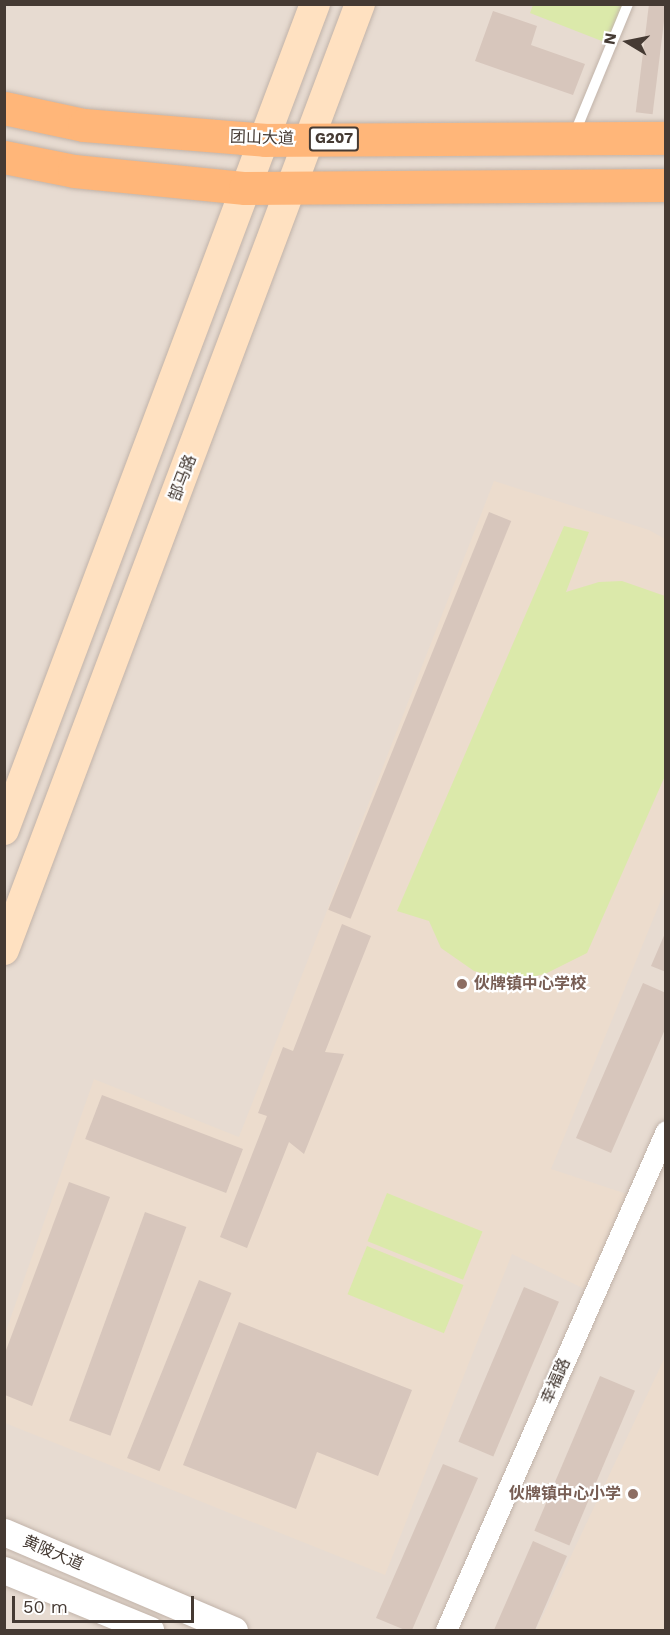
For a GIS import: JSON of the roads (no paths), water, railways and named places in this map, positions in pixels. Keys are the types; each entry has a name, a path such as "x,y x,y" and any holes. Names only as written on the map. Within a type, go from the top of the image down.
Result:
{"highway":[{"name":"团山大道","path":"4,108 84,125 266,140 666,138"},
{"path":"4,157 74,171 245,188 666,185"}],"main road":[{"path":"4,830 245,188 266,140 315,4"},
{"name":"郜马路","path":"4,950 312,139 360,4"}],"street":[{"name":"幸福路","path":"446,1630 666,1131"},
{"name":"黄陂大道","path":"4,1532 234,1630"},
{"name":"黄陂大道","path":"4,1570 150,1630"}],"lane":[{"path":"573,138 628,4"}],"place":[{"name":"伙牌镇中心学校","path":"462,984"},
{"name":"伙牌镇中心小学","path":"633,1494"}]}
